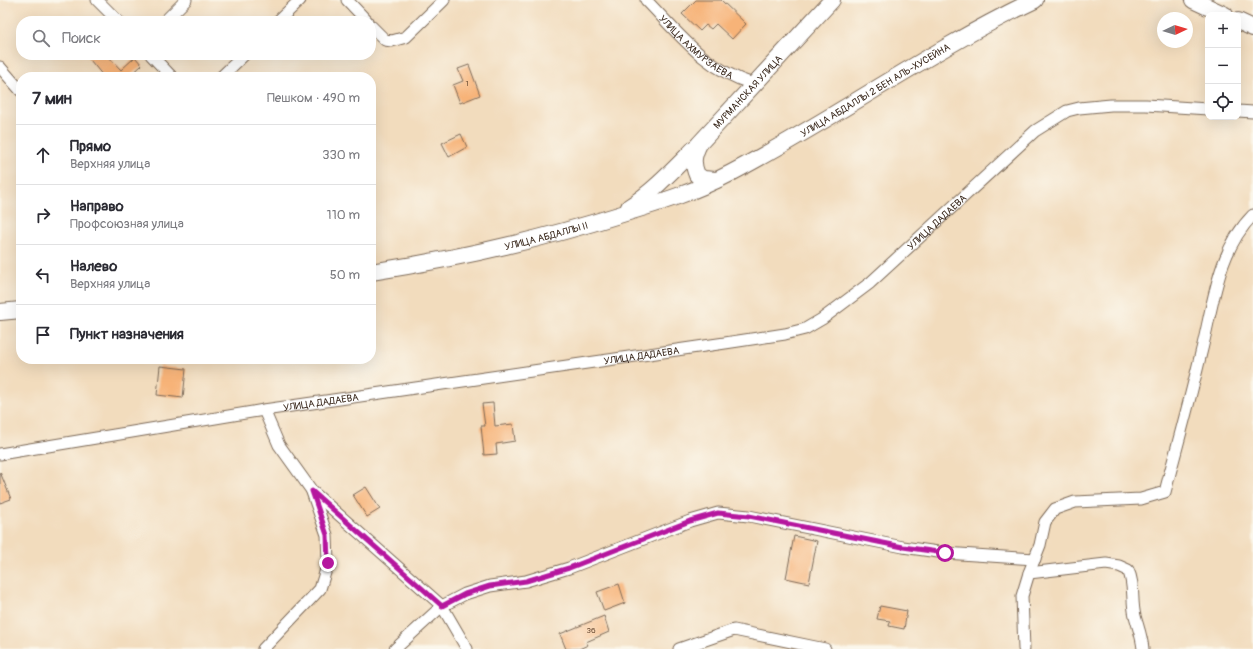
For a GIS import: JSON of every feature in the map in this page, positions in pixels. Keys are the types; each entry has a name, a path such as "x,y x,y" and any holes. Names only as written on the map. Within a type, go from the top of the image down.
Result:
{"main road":[{"name":"МУРМАНСКАЯ УЛИЦА","path":"716,180 703,179 696,175 693,165 693,155 699,144 832,0"},
{"name":"УЛИЦА АБДАЛЛЫ 2 БЕН АЛЬ-ХУСЕЙНА","path":"716,180 817,125 995,19 1035,0"},
{"path":"1194,0 1219,12"},
{"path":"1241,22 1253,28"},
{"path":"610,218 640,200 699,144"},
{"name":"УЛИЦА АБДАЛЛЫ II","path":"376,271 446,260 496,249 610,218 663,201 716,180"},
{"path":"0,312 16,310"}],"street":[{"path":"97,0 113,16"},
{"path":"170,16 186,0"},
{"path":"283,16 300,0"},
{"path":"347,0 362,16"},
{"path":"376,31 385,40 392,41 406,37 444,0"},
{"name":"УЛИЦА АХМУРЗАЕВА","path":"646,0 703,58 735,79 753,84"},
{"path":"156,60 167,72"},
{"path":"226,72 239,60"},
{"path":"0,67 16,85"},
{"name":"УЛИЦА ДАДАЕВА","path":"0,454 264,410 762,337 805,329 822,319 870,283 1035,131 1067,111 1079,108 1112,105 1146,105 1205,109"},
{"path":"1241,111 1253,112"},
{"path":"1024,649 1022,596 1028,573 1040,545 1045,522 1055,509 1075,502 1141,499 1165,492 1202,352 1220,272 1232,245 1253,215"},
{"path":"264,410 279,446 312,491 442,606 467,649"},
{"path":"263,649 320,589 328,563 327,535 312,491"},
{"path":"395,649 442,606 465,594 490,586 526,581 569,568 690,521 718,513 749,516 903,547 945,553 1035,559"},
{"path":"1028,573 1106,564 1118,566 1128,570 1131,577 1135,615 1142,637 1143,649"},
{"path":"679,649 734,630 825,649"}],"building":[{"path":"696,0 721,0 746,24 732,39 716,24 711,29 706,25 700,31 682,14"},
{"path":"90,60 112,60 121,70 132,60 138,60 142,65 134,72 100,72"},
{"path":"469,65 480,95 460,103 453,85 463,81 458,69"},
{"path":"461,134 467,147 449,157 442,143"},
{"path":"160,366 186,369 183,398 157,395"},
{"path":"493,403 495,426 513,424 515,441 496,444 497,454 484,455 481,426 485,426 482,404"},
{"path":"0,472 11,499 0,503"},
{"path":"366,487 380,509 367,517 353,495"},
{"path":"794,536 817,541 809,583 786,578"},
{"path":"619,584 625,603 604,611 597,592"},
{"path":"880,606 907,611 904,629 889,626 890,621 877,619"},
{"path":"604,616 609,632 586,642 588,645 579,649 566,649 560,634"}],"route":[{"path":"328,563 327,535 312,491 442,606 465,594 490,586 526,581 569,568 690,521 718,513 733,513 903,547 945,553"}]}
